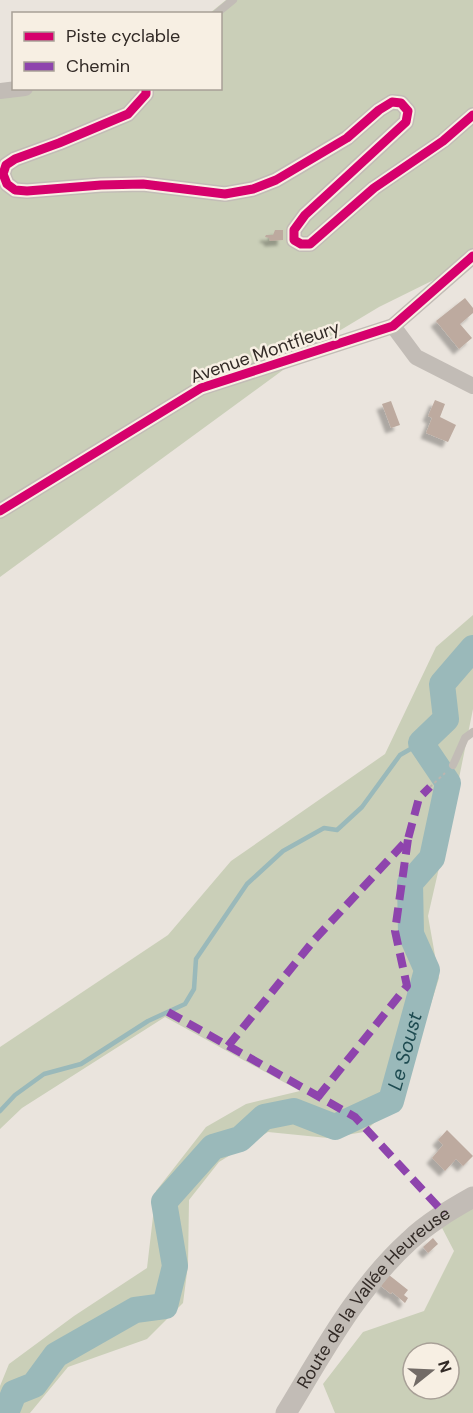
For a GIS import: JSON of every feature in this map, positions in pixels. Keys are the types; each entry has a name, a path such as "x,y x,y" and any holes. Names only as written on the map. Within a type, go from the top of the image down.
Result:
{"street":[{"path":"146,90 146,94 128,114 15,159 6,165 3,174 7,184 15,190 27,191 133,184 225,194 253,189 276,180 347,138 379,110 392,102 401,103 408,111 406,122 305,215 294,230 294,240 301,244 310,244 374,188 443,141 473,115"},
{"name":"Avenue Montfleury","path":"0,511 201,388 393,326 473,256"},
{"path":"393,326 417,357 473,386"},
{"name":"Route de la Vallée Heureuse","path":"286,1413 328,1344 376,1275 409,1241 444,1213 473,1197"}],"lane":[{"path":"218,12 233,0"},
{"path":"453,765 465,738 473,732"}],"path":[{"path":"430,787 453,765"}],"green space":[{"path":"226,0 473,0 473,258 466,264 379,307 324,340 0,577 0,93 20,90 222,90 222,12 211,12"},
{"path":"473,615 473,709 428,916 439,978 401,1099 364,1132 328,1138 268,1132 219,1162 189,1200 188,1265 183,1303 147,1339 68,1367 30,1413 0,1413 0,1386 9,1364 74,1316 147,1268 156,1191 206,1127 246,1104 300,1091 165,1017 22,1108 0,1129 0,1047 168,935 231,861 385,754 436,647"},
{"path":"473,1205 473,1413 335,1413 323,1384 363,1332 424,1311 454,1251 440,1224"}],"building":[{"path":"275,230 283,230 283,240 270,241 265,237 273,235"},
{"path":"465,298 473,308 473,313 460,324 472,338 459,349 436,321"},
{"path":"435,400 445,404 440,417 456,425 448,442 426,433 432,418 428,416"},
{"path":"391,401 400,425 391,428 382,404"},
{"path":"447,1130 473,1156 463,1166 456,1159 445,1171 432,1158 443,1145 438,1140"},
{"path":"433,1238 438,1244 428,1253 423,1247"},
{"path":"389,1275 408,1290 404,1295 408,1298 405,1303 381,1286"}],"waterway":[{"name":"Le Soust","path":"6,1413 14,1393 34,1385 56,1355 135,1310 165,1306 175,1266 164,1202 213,1147 240,1139 264,1117 294,1111 335,1127 391,1101 427,970 411,934 410,883 432,858 448,783 421,743 446,719 442,684 473,648"},
{"path":"0,1111 15,1095 44,1074 81,1064 148,1021 185,1004 194,989 196,959 247,884 283,851 324,828 337,830 362,807 400,755 421,743"}],"marked path":[{"path":"228,1046 315,939 408,839 419,798 430,787"},
{"path":"318,1097 407,986 395,931 408,839"},
{"path":"168,1012 355,1117 444,1213"}],"cycle path":[{"path":"146,90 146,94 128,114 15,159 6,165 3,174 7,184 15,190 27,191 143,184 225,194 253,189 276,180 347,138 379,110 392,102 401,103 408,111 406,122 305,215 294,230 294,240 301,244 310,244 374,188 443,141 473,115"},
{"path":"0,511 201,388 393,326 473,256"}]}
